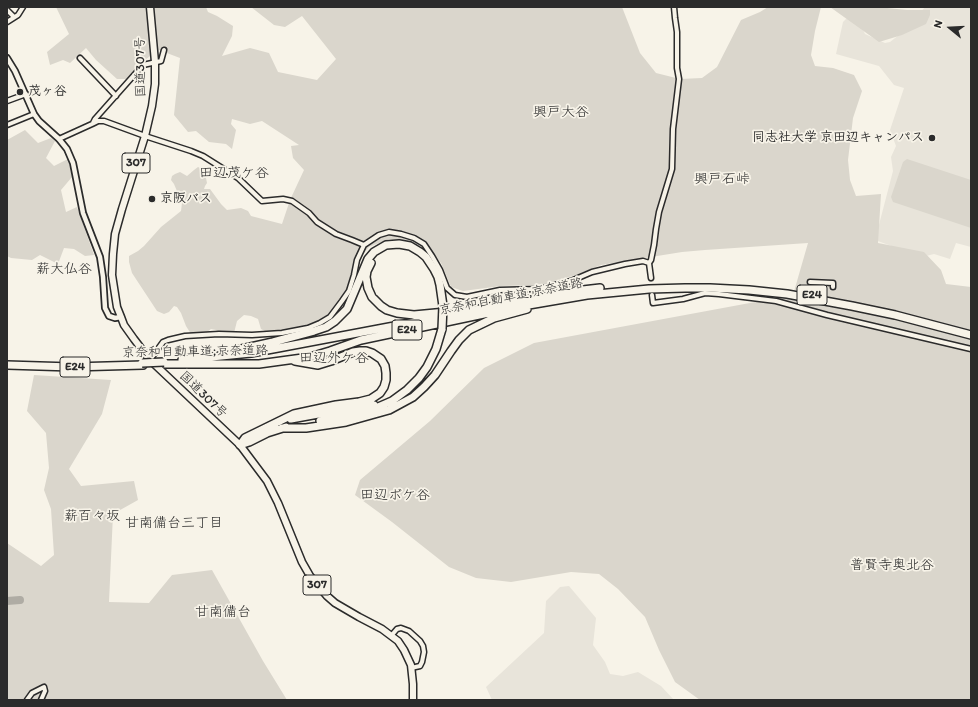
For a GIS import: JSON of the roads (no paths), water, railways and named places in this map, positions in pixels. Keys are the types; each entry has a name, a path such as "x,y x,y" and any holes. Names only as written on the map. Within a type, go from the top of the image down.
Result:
{"highway":[{"name":"国道307号","path":"150,7 155,63 152,106 145,136 115,234 112,275 117,306 124,325 150,360 240,445 267,481 278,503 295,546 310,576 327,596 335,603 382,629 398,641 410,661 413,684 413,700"},
{"path":"177,360 223,353 273,342 326,327 335,321 347,309 368,259 374,252 386,245 398,244 410,246 426,257 438,277 441,290 439,319 440,329 436,336 431,353 421,369 406,386 390,398 372,406 294,418 267,433 240,445"},
{"path":"441,306 431,272 425,262 413,252 402,248 390,248 384,250 372,262 367,271 366,282 368,288 372,297 381,306 387,310 397,313 414,315 447,312 495,302 566,293"},
{"name":"京奈和自動車道;京奈道路","path":"165,363 177,360 251,353 566,293 648,285 710,285 768,289 809,295 852,303 971,333"},
{"name":"京奈和自動車道;京奈道路","path":"7,364 72,367 165,363 259,364 319,354 361,340 391,333 574,296 620,291 685,288 761,291 809,298 846,304 971,333"},
{"path":"279,426 306,428 346,422 389,410 413,397 424,387 435,375 459,340 470,330 494,318 574,296"},
{"path":"279,426 294,414 371,399 380,393 384,388 386,380 385,366 381,359 366,351 360,350 331,361 318,364 288,360"}],"street":[{"path":"7,22 18,15 23,7"},
{"path":"650,278 649,263 651,260 659,212 672,170 673,129 678,79 676,68 677,32 674,7"},
{"path":"7,10 14,17"},
{"path":"92,124 143,65 161,61 164,50"},
{"path":"7,58 15,71 39,122 59,139 67,149 84,215 100,257 105,308 109,316 115,318 121,317"},
{"path":"80,58 116,96"},
{"path":"7,101 26,94"},
{"path":"7,125 34,114"},
{"path":"59,139 98,121 104,121 145,136 191,150 238,178 262,201 282,199 292,201 309,213 317,222 336,234 364,245"},
{"path":"150,360 163,342 185,336 282,333 320,324 330,317 348,291 354,275 357,260 364,245 378,235 389,232 414,238 424,244 440,270 447,288 455,295 467,297 500,290 540,289 571,281 592,272 625,264 643,261 649,263"},
{"path":"810,282 833,283 832,287"},
{"path":"652,295 653,303 684,299 705,293 776,301 960,344 971,349"},
{"path":"391,636 397,629 401,628 409,631 420,641 424,652 422,662 420,666 411,668"},
{"path":"27,700 32,693 44,687 45,691 41,700"}],"waterway":[{"path":"7,601 20,600"}],"tunnel":[{"path":"651,278 652,291"}],"place":[{"name":"茂ヶ谷","path":"20,92"},
{"name":"同志社大学 京田辺キャンパス","path":"932,138"},
{"name":"京阪バス","path":"152,199"}],"district":[{"name":"興戸大谷","path":"561,112"},
{"name":"田辺茂ケ谷","path":"234,173"},
{"name":"興戸石峠","path":"722,179"},
{"name":"薪大仏谷","path":"64,269"},
{"name":"田辺外ケ谷","path":"334,358"},
{"name":"田辺ボケ谷","path":"395,495"},
{"name":"薪百々坂","path":"92,516"},
{"name":"甘南備台三丁目","path":"174,523"},
{"name":"普賢寺奥北谷","path":"892,565"},
{"name":"甘南備台","path":"223,612"}]}
